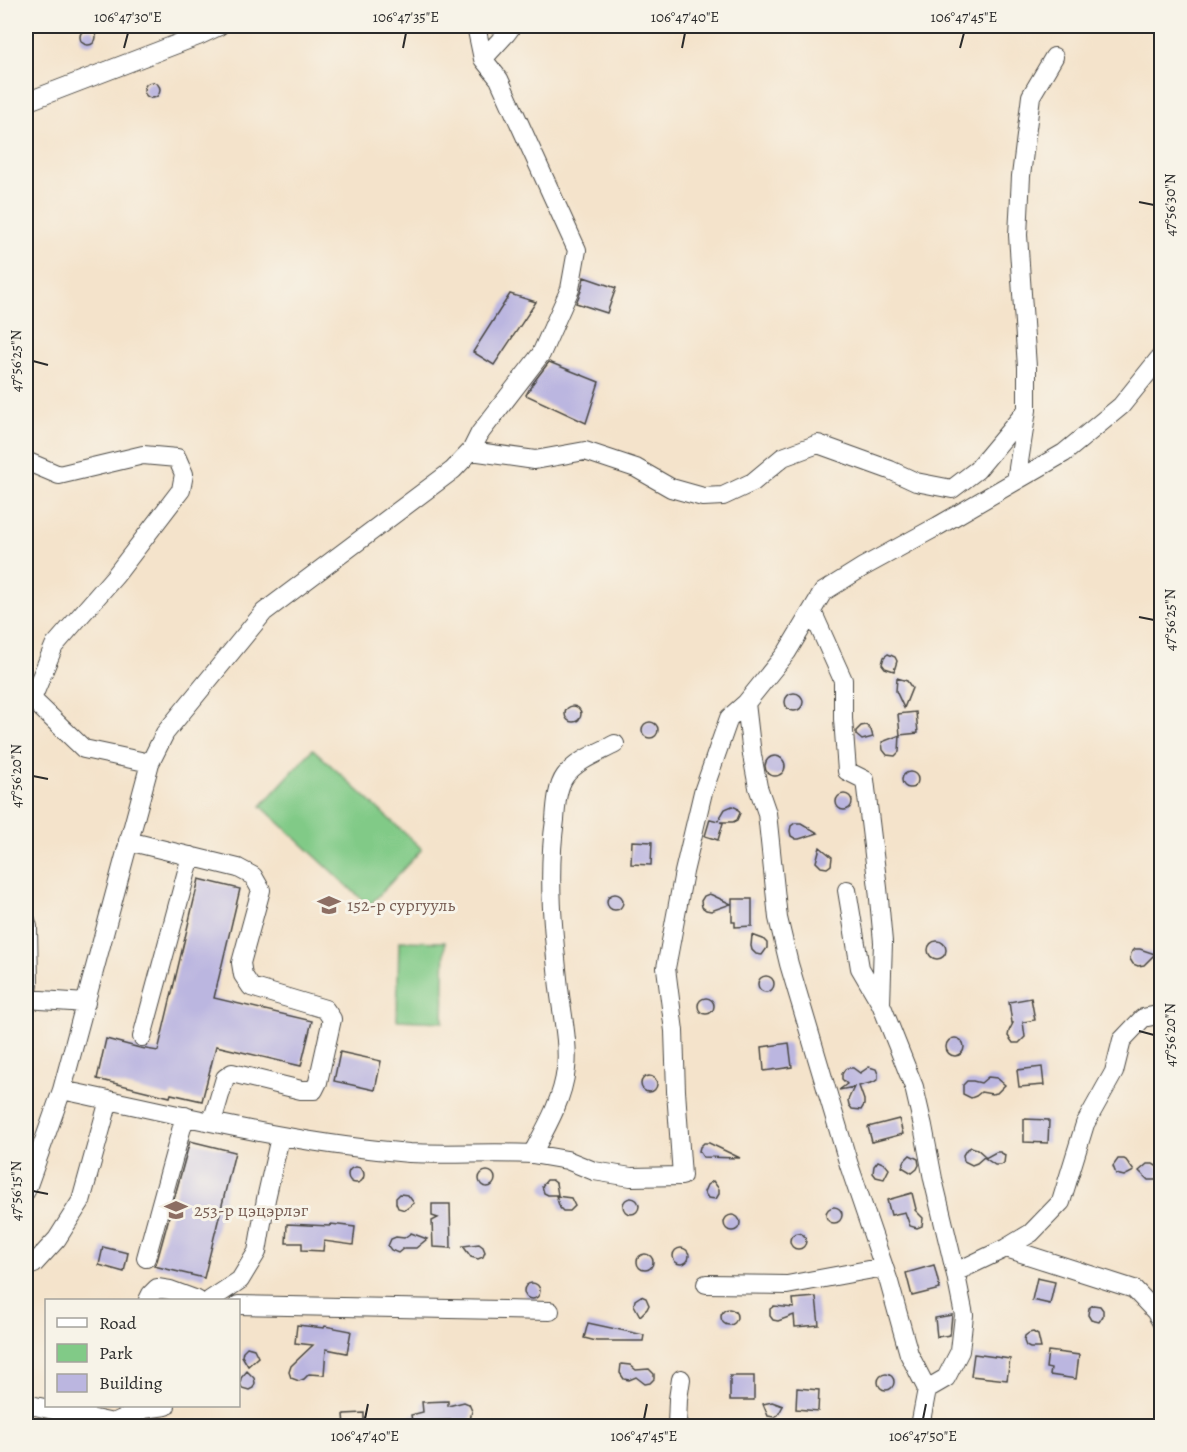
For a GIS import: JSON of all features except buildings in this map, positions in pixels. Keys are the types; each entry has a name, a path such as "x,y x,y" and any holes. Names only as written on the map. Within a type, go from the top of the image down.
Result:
{"street":[{"path":"26,102 197,31 219,26"},
{"path":"26,1191 62,1090 150,763 165,733 264,612 453,470 471,451 480,433 541,354 570,289 578,250 499,79 483,59 476,26"},
{"path":"483,59 512,26"},
{"path":"1016,481 1027,410 1027,367 1018,235 1021,176 1031,96 1054,57"},
{"path":"62,1090 280,1137 410,1153 532,1154 567,1160 594,1171 631,1177 682,1176 674,1031 666,968 684,872 703,792 729,718 746,703 787,652 823,592 1064,453 1121,406 1161,355"},
{"path":"471,451 535,460 585,451 636,468 671,488 704,497 723,496 753,482 783,458 818,444 916,482 952,489 976,470 1027,410"},
{"path":"26,461 59,475 143,455 177,458 184,474 181,490 162,516 116,575 54,646 29,698 84,749 150,763"},
{"path":"812,611 843,680 847,771 865,780 882,931 881,1004"},
{"path":"746,703 758,787 767,813 778,918 786,953 849,1165 889,1282 909,1354 927,1389 920,1426"},
{"path":"532,1154 558,1100 567,1068 550,876 552,839 560,786 565,776 582,761 615,744"},
{"path":"128,841 238,867 253,876 261,890 241,963 243,975 251,987 325,1009 332,1018 318,1082 314,1090 301,1090 232,1073 225,1078 212,1122"},
{"path":"142,1037 191,856"},
{"path":"847,890 860,968 881,1004 914,1087 964,1315 960,1351 946,1378 927,1389"},
{"path":"26,920 28,927 27,993 86,1003"},
{"path":"956,1275 960,1270 1031,1233 1061,1202 1085,1124 1114,1071 1122,1040 1143,1018 1161,1014"},
{"path":"26,1267 34,1264 57,1239 81,1201 109,1100"},
{"path":"146,1258 185,1116"},
{"path":"212,1299 240,1281 257,1252 280,1137"},
{"path":"1006,1248 1134,1289 1155,1311 1161,1323"},
{"path":"706,1284 788,1285 884,1267"},
{"path":"148,1299 158,1288 194,1299"},
{"path":"240,1305 550,1311"},
{"path":"677,1426 681,1379"},
{"path":"26,1404 113,1425 144,1409 159,1407"}],"green space":[{"path":"313,749 422,849 369,906 261,806"},
{"path":"399,941 445,942 443,1022 397,1020"}],"place":[{"name":"152-р сургууль","path":"329,905"},
{"name":"253-р цэцэрлэг","path":"176,1210"}]}
